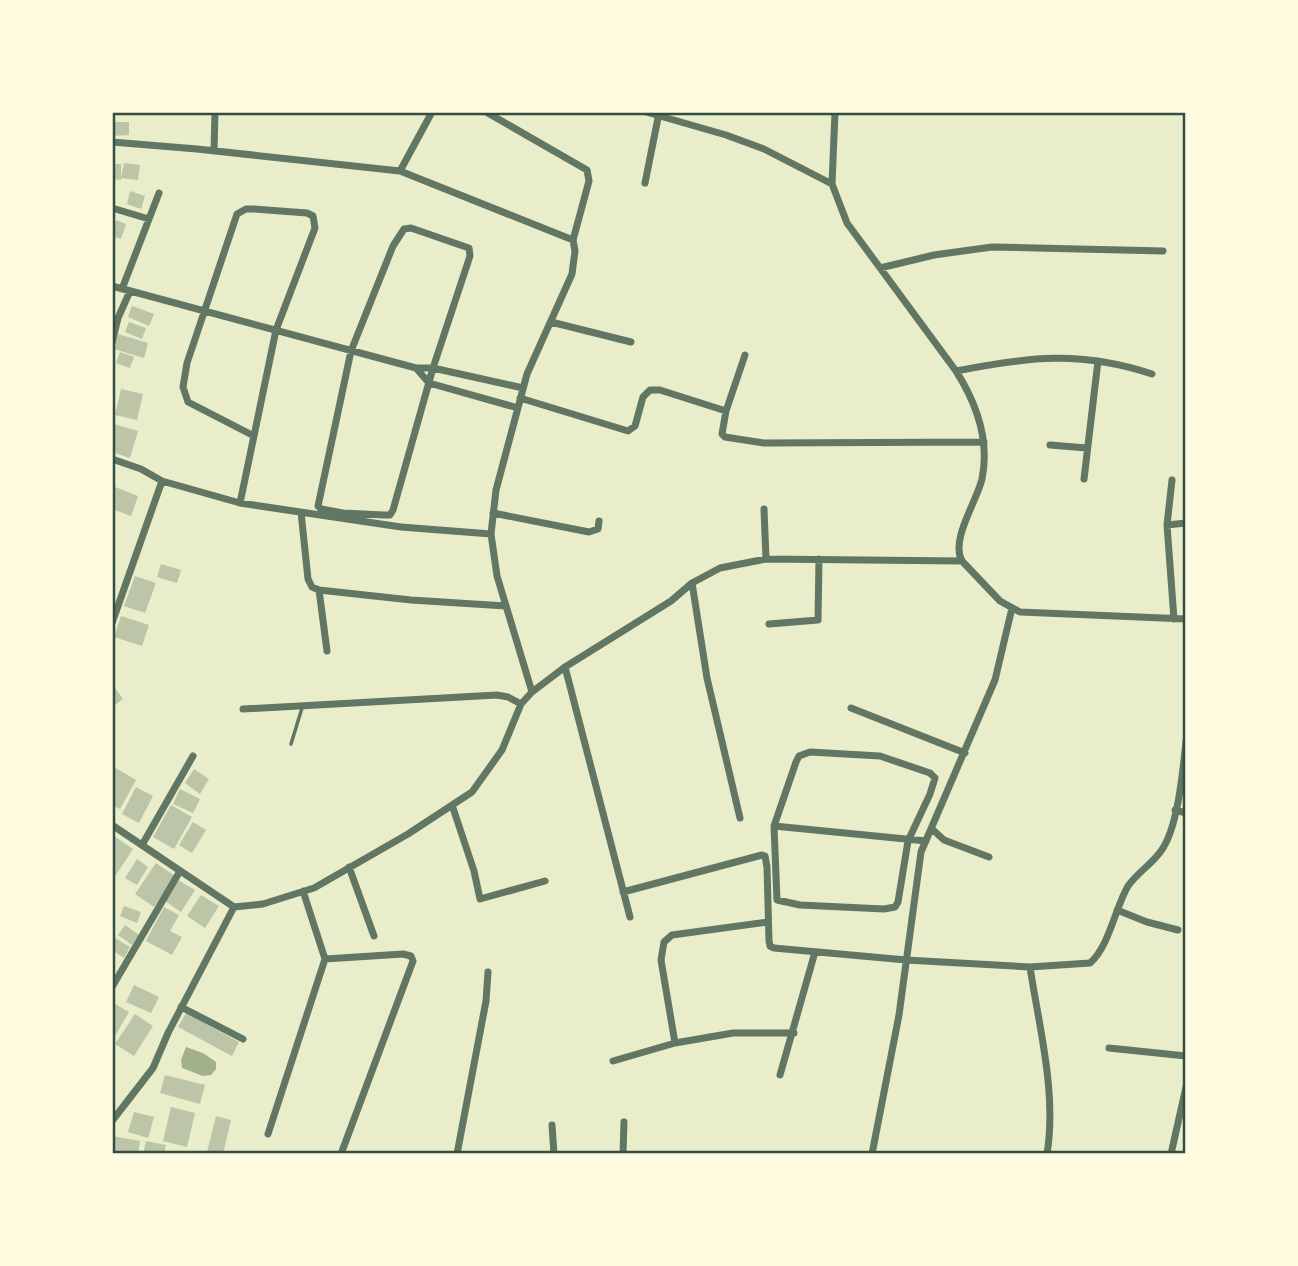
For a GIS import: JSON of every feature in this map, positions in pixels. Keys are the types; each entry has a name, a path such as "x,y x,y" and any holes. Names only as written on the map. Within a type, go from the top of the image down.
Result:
{"street":[{"path":"214,151 215,112"},
{"path":"400,171 432,112"},
{"path":"486,112 587,170 589,176 573,240 572,274 527,374 496,489 493,513 491,534 497,576 531,692"},
{"path":"646,112 764,149 832,184"},
{"path":"835,112 832,184 847,223 956,371 976,409 984,442 982,479 959,542 959,556 962,561 1000,601 1020,612 1186,619"},
{"path":"645,183 659,114"},
{"path":"112,142 400,171 573,240"},
{"path":"112,343 117,318 159,194"},
{"path":"112,208 149,219"},
{"path":"240,503 254,436 276,330 315,228 313,216 307,213 246,209 237,214 187,363 183,382 185,397 190,403 254,436"},
{"path":"411,228 466,247 470,251 465,275 433,368 390,515 321,509 318,506 351,351 393,246 404,229 411,228"},
{"path":"880,268 992,247 1163,251"},
{"path":"112,286 416,368 433,368 523,388"},
{"path":"551,322 631,342"},
{"path":"745,355 726,411 722,434 738,440 774,443 984,442"},
{"path":"956,371 1015,359 1051,356 1127,366 1152,374"},
{"path":"1084,479 1098,361"},
{"path":"416,368 429,383 518,408"},
{"path":"469,395 472,377"},
{"path":"520,398 628,431 635,426 645,392 653,389 726,411"},
{"path":"1050,445 1087,448"},
{"path":"112,459 141,469 162,481 240,503 401,527 491,534"},
{"path":"1172,480 1167,525 1174,619"},
{"path":"112,623 162,481"},
{"path":"764,509 766,559"},
{"path":"302,512 312,587 411,600 506,606"},
{"path":"493,513 589,532 598,529 599,521"},
{"path":"1167,525 1186,523"},
{"path":"112,825 234,907 263,904 314,888 472,792 502,750 521,704 531,692 565,667 671,601 692,583 720,568 766,559 962,561"},
{"path":"769,624 818,620 818,559"},
{"path":"692,583 707,678 740,818"},
{"path":"319,590 327,652"},
{"path":"872,1154 899,1015 921,852 995,680 1012,608"},
{"path":"565,667 630,918"},
{"path":"243,709 497,695 521,704"},
{"path":"851,708 965,753"},
{"path":"623,892 762,855 765,856 767,867 770,946 781,950 1030,967 1090,963 1097,955 1129,886 1162,850 1175,810 1186,741"},
{"path":"810,752 860,753 900,761 935,778 908,841 898,902 895,906 884,909 788,904 777,900 774,826 799,756 810,752"},
{"path":"142,845 193,756"},
{"path":"452,805 474,871 480,900 545,881"},
{"path":"1175,810 1186,813"},
{"path":"774,826 926,841"},
{"path":"932,829 944,840 989,858"},
{"path":"349,867 374,936"},
{"path":"112,986 180,872"},
{"path":"268,1134 325,959 303,891"},
{"path":"112,1121 153,1069 181,1007 234,907"},
{"path":"1118,910 1147,922 1178,929"},
{"path":"675,1042 661,960 661,947 664,942 672,935 768,922"},
{"path":"780,1075 815,952"},
{"path":"325,959 403,954 411,956 413,961 341,1154"},
{"path":"1030,967 1045,1059 1050,1135 1047,1154"},
{"path":"457,1154 486,1001 488,972"},
{"path":"181,1007 243,1039"},
{"path":"613,1061 675,1042 733,1033 794,1033"},
{"path":"1108,1048 1186,1056"},
{"path":"1171,1154 1186,1087"},
{"path":"623,1154 624,1122"},
{"path":"552,1125 554,1154"}],"lane":[{"path":"291,744 302,706"}],"shaded area":[{"path":"186,1047 203,1053 216,1062 216,1069 211,1075 203,1076 182,1068 181,1060"}],"building":[{"path":"112,122 129,122 129,135 112,136"},
{"path":"124,163 140,165 138,180 121,178"},
{"path":"113,164 121,164 121,180 112,179"},
{"path":"130,191 145,196 141,209 127,204"},
{"path":"116,220 126,224 121,239 112,236"},
{"path":"132,306 154,314 149,326 128,317"},
{"path":"129,322 146,328 142,339 125,332"},
{"path":"118,334 148,343 144,358 114,349"},
{"path":"120,352 134,357 130,368 116,363"},
{"path":"121,389 143,394 137,420 115,415"},
{"path":"114,424 138,431 130,458 112,452"},
{"path":"115,487 138,496 131,516 112,509"},
{"path":"161,564 181,570 177,583 157,577"},
{"path":"135,576 156,583 145,613 124,606"},
{"path":"121,616 149,625 142,646 114,637"},
{"path":"112,684 123,699 112,707"},
{"path":"114,767 136,780 120,809 112,805"},
{"path":"194,769 209,779 200,794 185,783"},
{"path":"136,787 153,796 139,823 122,814"},
{"path":"180,789 200,799 193,813 173,804"},
{"path":"171,805 192,817 174,849 153,837"},
{"path":"193,822 206,830 192,853 179,845"},
{"path":"114,836 133,849 112,881 112,839"},
{"path":"137,859 148,867 137,885 125,878"},
{"path":"156,863 175,876 154,907 135,894"},
{"path":"178,880 195,890 181,912 165,901"},
{"path":"201,895 219,906 205,928 187,916"},
{"path":"124,906 141,912 137,923 120,916"},
{"path":"164,907 179,915 170,931 182,937 172,955 146,941"},
{"path":"125,925 139,935 132,945 118,935"},
{"path":"112,936 130,947 124,958 112,950"},
{"path":"134,985 159,997 151,1013 126,1002"},
{"path":"112,1002 129,1012 112,1041"},
{"path":"186,1013 239,1042 232,1056 178,1027"},
{"path":"135,1014 153,1026 134,1056 115,1044"},
{"path":"165,1075 205,1085 200,1104 160,1093"},
{"path":"171,1107 195,1113 187,1147 163,1141"},
{"path":"134,1112 154,1117 148,1138 128,1132"},
{"path":"216,1116 231,1120 223,1154 207,1152"},
{"path":"112,1136 140,1141 138,1154 112,1154"},
{"path":"146,1141 166,1145 164,1154 143,1154"}]}
